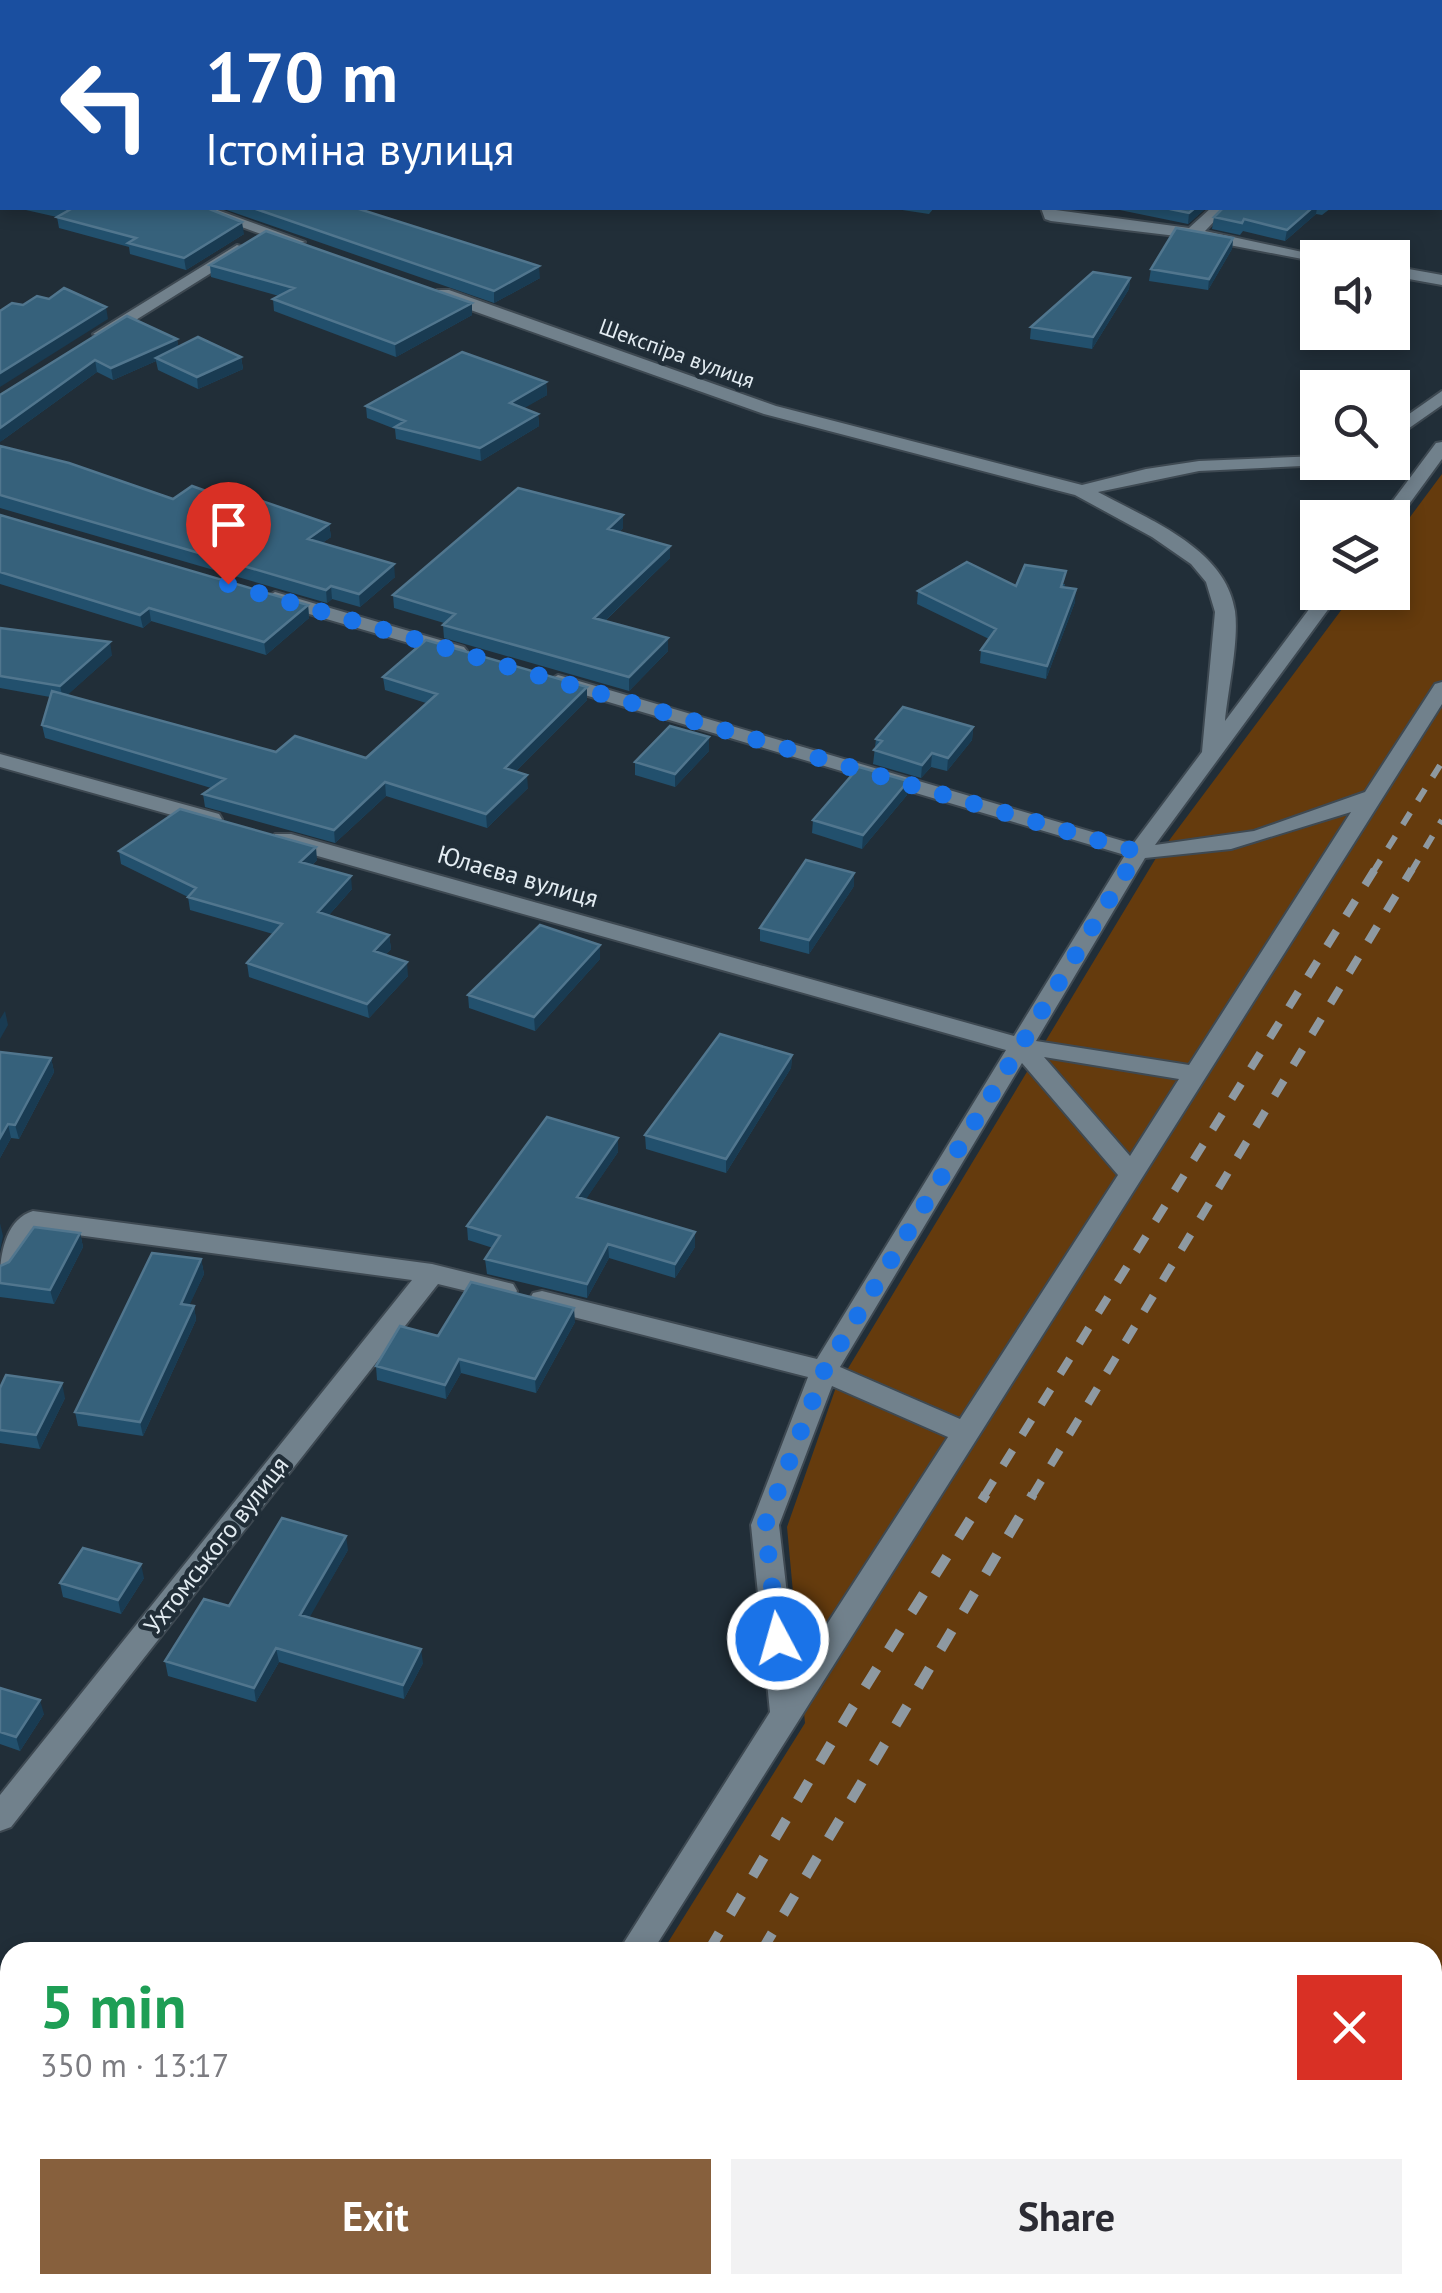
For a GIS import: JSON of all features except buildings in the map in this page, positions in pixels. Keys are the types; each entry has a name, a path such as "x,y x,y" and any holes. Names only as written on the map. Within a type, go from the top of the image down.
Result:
{"street":[{"path":"204,210 318,250"},
{"path":"1049,210 1051,216 1193,233 1300,254"},
{"path":"1193,233 1218,210"},
{"path":"88,342 266,231"},
{"path":"1410,274 1442,280"},
{"name":"Шекспіра вулиця","path":"424,287 770,410 1082,491"},
{"path":"1410,420 1442,396"},
{"path":"1402,500 1442,446"},
{"path":"1082,491 1146,474 1199,466 1300,463"},
{"path":"1082,491 1198,560 1215,580 1226,612 1212,752"},
{"path":"246,589 474,656"},
{"path":"786,1714 765,1525 824,1371 1138,852 1318,610"},
{"path":"531,673 1138,852 1236,845 1279,833 1374,796"},
{"path":"640,1942 1442,688"},
{"path":"0,760 231,824"},
{"name":"Юлаєва вулиця","path":"270,835 1020,1046 1197,1074"},
{"path":"1020,1046 1132,1174"},
{"path":"0,1268 33,1220 432,1273 824,1371 966,1433"},
{"name":"Ухтомського вулиця","path":"0,1818 432,1273"}],"shaded area":[{"path":"1442,474 1442,1942 668,1942 805,1723 787,1527 835,1390 1156,858 1341,610 1410,610 1410,517"}],"railway":[{"path":"1373,872 1442,762"},
{"path":"1411,872 1442,820"},
{"path":"984,1496 1375,869"},
{"path":"1032,1496 1412,869"},
{"path":"714,1942 852,1708 986,1494"},
{"path":"767,1942 1033,1494"}],"route":[{"path":"228,584 1138,852 824,1371 765,1525 778,1639"}]}
